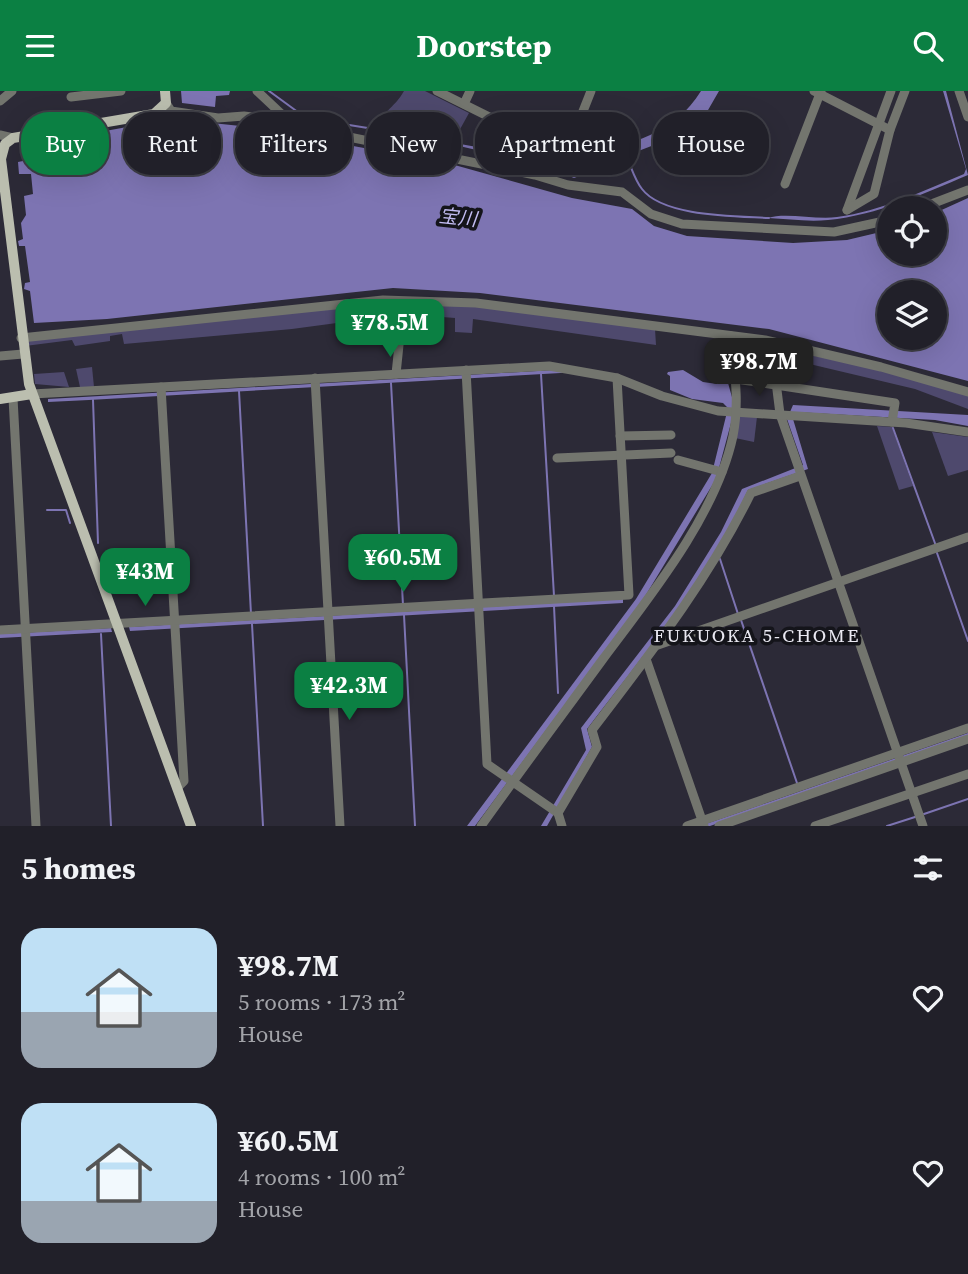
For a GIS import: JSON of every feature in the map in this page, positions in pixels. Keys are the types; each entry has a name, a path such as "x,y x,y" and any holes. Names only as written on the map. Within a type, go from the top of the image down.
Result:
{"main road":[{"path":"165,91 166,103 155,114 13,138 1,152 5,229 20,338 32,394 191,826"},
{"path":"0,399 32,394"}],"street":[{"path":"0,101 12,91"},
{"path":"71,97 121,91"},
{"path":"257,91 279,112"},
{"path":"437,91 558,151 568,149 591,91"},
{"path":"464,104 470,91"},
{"path":"891,91 847,210 863,204 874,194 890,129 905,91"},
{"path":"959,91 968,117"},
{"path":"785,184 818,92 890,129"},
{"path":"166,103 171,111 218,118 235,117"},
{"path":"0,135 13,138"},
{"path":"352,135 522,172 568,185 612,189 622,192 651,214 682,224 834,232 877,222"},
{"path":"947,198 968,190"},
{"path":"20,338 398,299 476,303 765,340 881,367 968,392"},
{"path":"396,374 402,316"},
{"path":"481,826 508,780 645,602 700,515 718,471 732,412 736,379 730,336"},
{"path":"0,356 23,354"},
{"path":"32,394 161,392 315,383 396,374 466,375 549,366 617,378 700,408 788,415 893,417 968,432"},
{"path":"466,375 487,764 555,811 562,826"},
{"path":"0,630 27,632 115,624 175,625 629,595 617,378"},
{"path":"736,379 776,382 895,403 893,417"},
{"path":"776,382 788,415 799,472 923,826"},
{"path":"315,383 340,826"},
{"path":"161,392 184,781 177,788"},
{"path":"13,398 36,826"},
{"path":"620,436 671,435"},
{"path":"557,458 620,454 674,456 718,471"},
{"path":"555,811 597,747 592,730 656,646 702,579 751,493 799,472"},
{"path":"656,646 968,537"},
{"path":"646,659 703,823"},
{"path":"719,826 900,758 968,729"},
{"path":"687,826 968,739"},
{"path":"815,826 968,774"}],"shaded area":[{"path":"404,91 425,91 469,113 461,128 461,112 387,112"},
{"path":"382,302 498,307 655,329 656,345 473,319 472,333 455,332 455,318 404,314 292,329 124,344 122,334 110,336 110,341 75,346 72,340 25,346 24,341"},
{"path":"736,340 880,369 968,395 968,409 915,389 780,357 736,351"},
{"path":"92,367 94,387 80,387 76,369"},
{"path":"64,372 69,387 35,384 34,374"},
{"path":"740,416 757,417 754,442 735,438"},
{"path":"877,426 892,427 913,486 899,490"},
{"path":"932,432 968,437 968,470 948,476"}],"water":[{"path":"181,91 230,91 229,95 216,96 215,107 182,103"},
{"path":"701,91 719,91 707,112 684,112"},
{"path":"943,91 946,91 968,175 912,196 964,174 966,169"},
{"name":"宝川","path":"221,124 235,125 235,175 352,175 352,146 366,148 366,175 461,175 461,167 475,171 475,175 490,175 572,198 632,209 654,226 687,236 793,243 847,240 877,233 877,266 947,266 947,208 968,198 968,381 769,329 480,293 393,288 107,319 34,323 30,291 24,289 25,283 30,282 25,246 19,246 18,241 23,239 21,223 26,215 24,196 33,194 31,175 109,175 109,130 123,128 123,175 221,175"},
{"path":"653,133 653,145 639,151 639,139"},
{"path":"461,144 475,147 475,150 461,146"},
{"path":"21,161 21,174 19,174 18,162"},
{"path":"877,208 877,210 865,214 820,221 768,218 829,218"},
{"path":"720,365 723,365 735,408 716,479 644,598 475,826 467,826 636,599 712,473 728,408 723,403 692,399 670,390 670,376 667,374 683,370 703,382 717,384"},
{"path":"554,370 578,372 48,402 48,399"},
{"path":"793,405 968,415 968,426 935,420 796,412 793,419 808,469 748,490 695,584 587,729 592,747 547,826 541,826 586,750 581,728 675,606 721,532 742,489 803,465 787,419"},
{"path":"623,599 623,603 130,631 129,627"},
{"path":"111,628 112,632 0,638 0,634"},
{"path":"968,733 968,737 710,826 700,826"}],"waterway":[{"path":"269,91 306,118 366,128"},
{"path":"634,175 642,189 666,205 701,213 769,218"},
{"path":"541,374 554,596"},
{"path":"391,383 403,605"},
{"path":"239,391 251,614"},
{"path":"93,400 98,543"},
{"path":"893,428 936,546"},
{"path":"47,510 66,510 70,523"},
{"path":"937,553 968,641"},
{"path":"720,559 738,614"},
{"path":"554,606 558,693"},
{"path":"404,615 415,826"},
{"path":"741,620 797,783"},
{"path":"252,624 263,826"},
{"path":"101,634 111,826"},
{"path":"924,814 968,799"},
{"path":"887,826 915,817"}],"district":[{"name":"FUKUOKA 5-CHOME","path":"757,635"}]}
